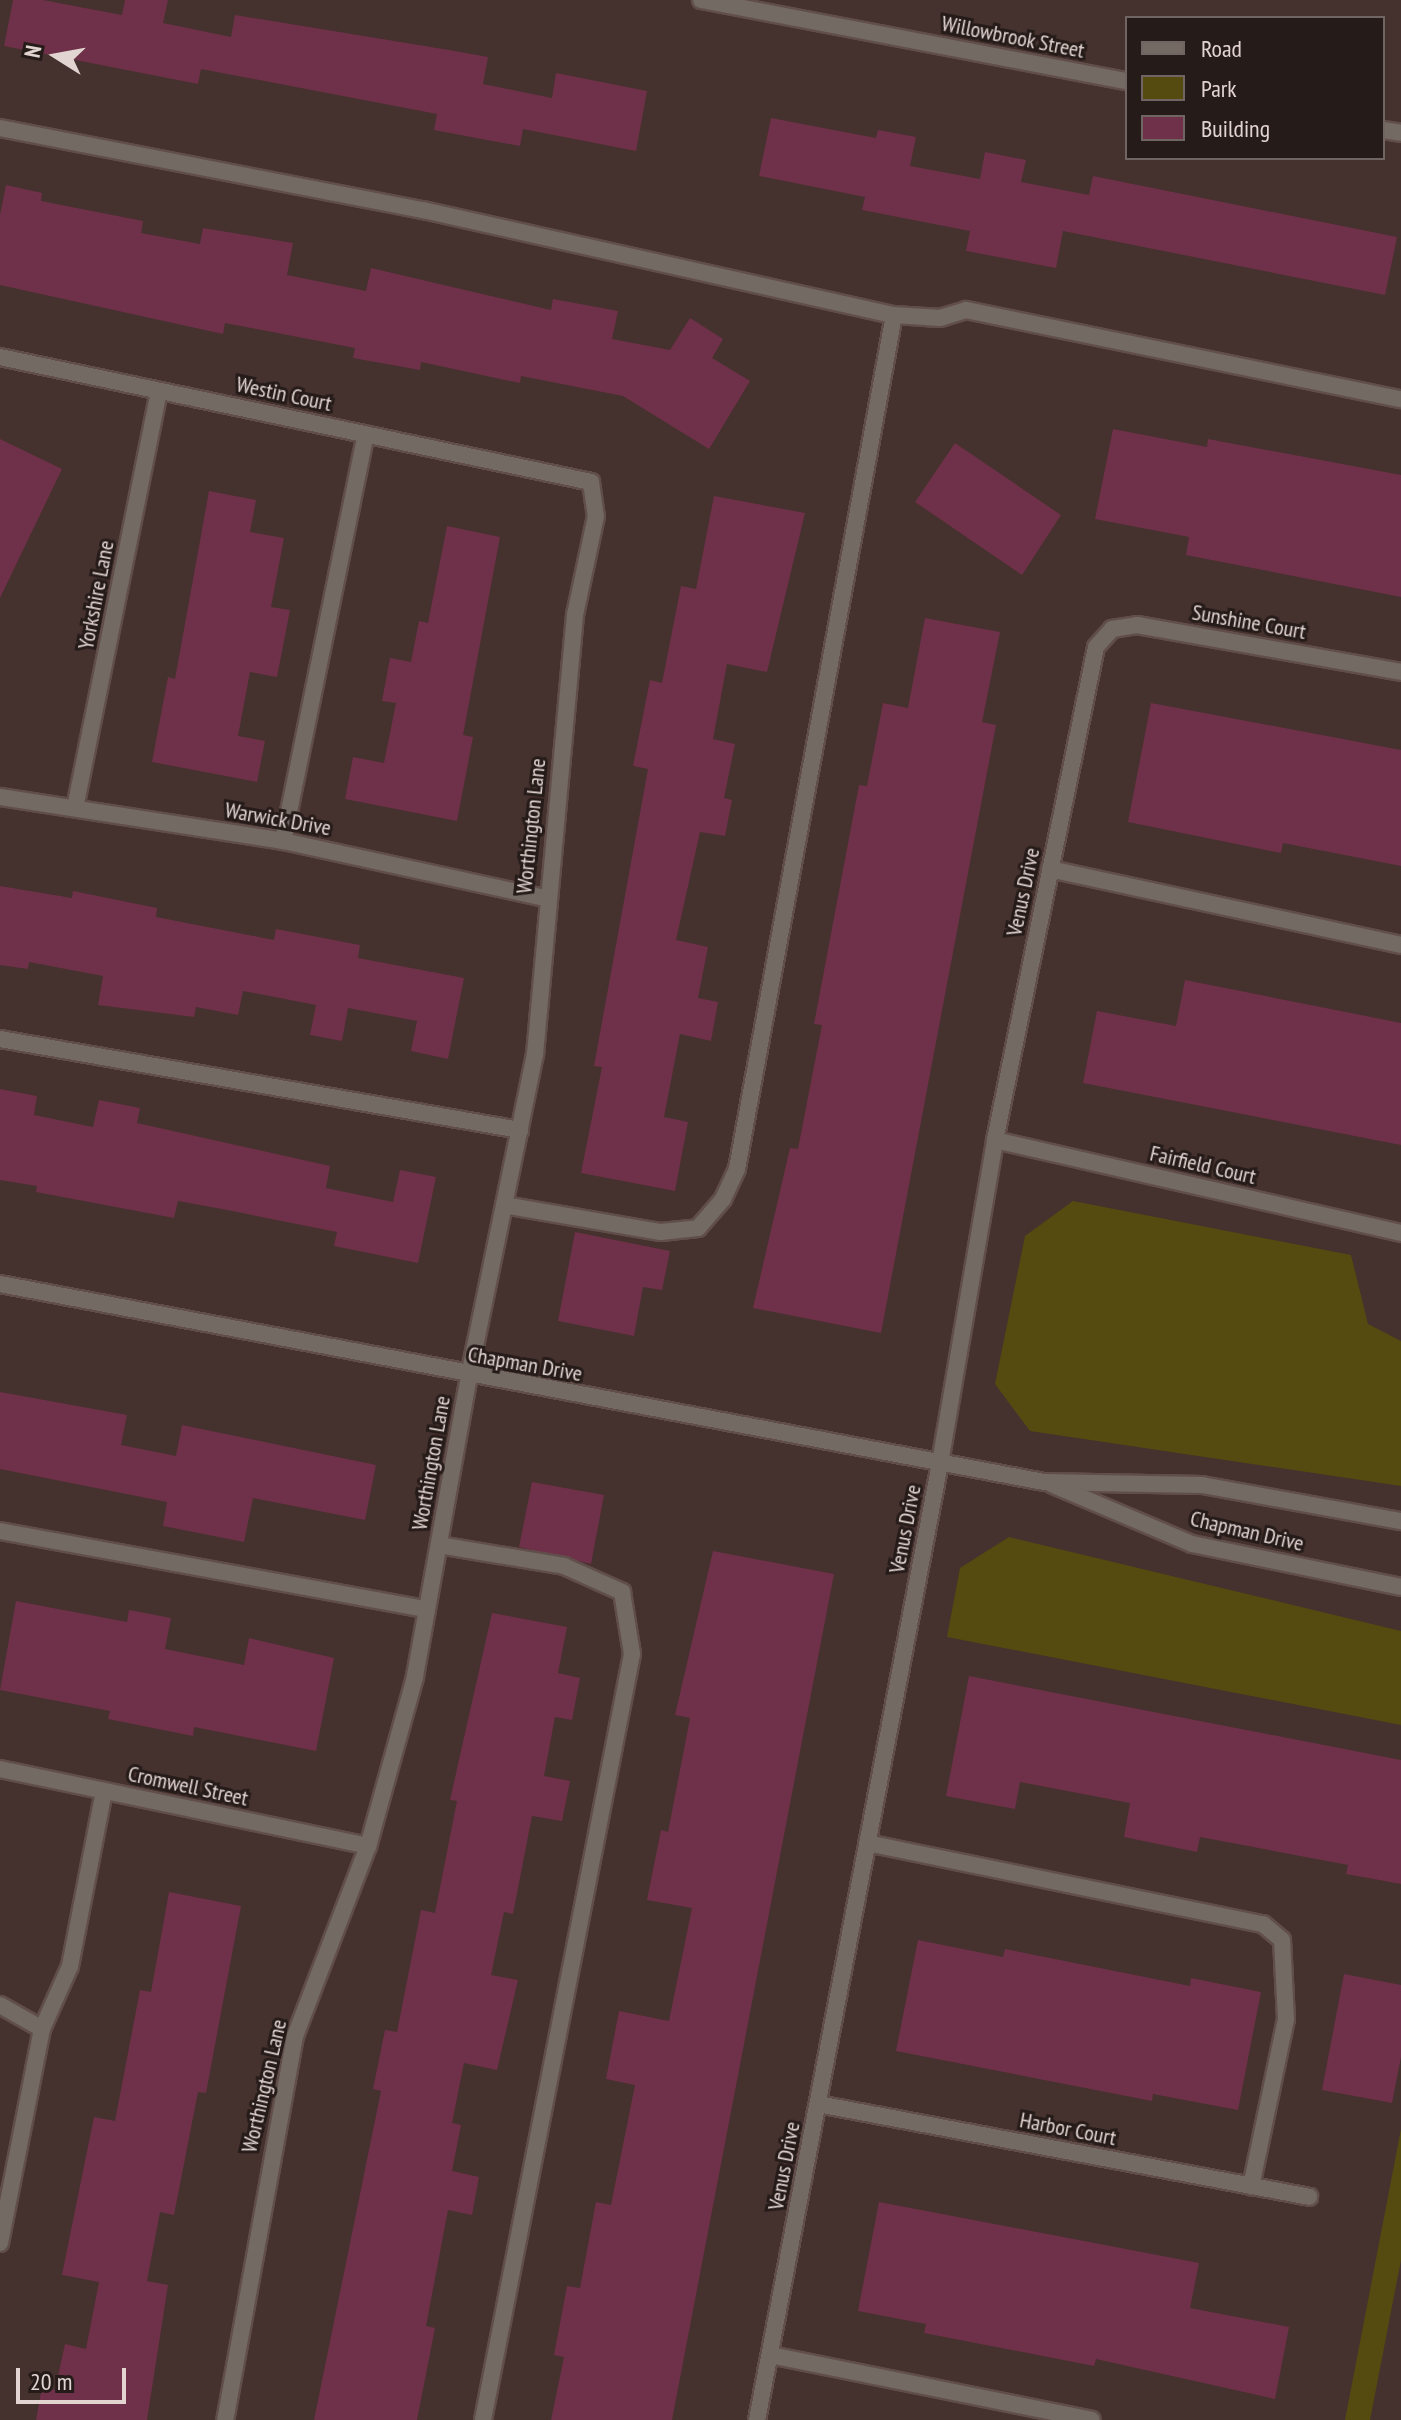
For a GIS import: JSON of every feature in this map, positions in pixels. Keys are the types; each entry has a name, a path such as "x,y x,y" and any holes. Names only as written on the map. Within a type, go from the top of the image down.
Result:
{"street":[{"name":"Willowbrook Street","path":"701,0 1125,81"},
{"path":"0,128 423,210 894,315 940,318 966,310 1401,399"},
{"path":"504,1205 661,1232 698,1228 723,1199 737,1169 894,315"},
{"name":"Westin Court","path":"0,357 559,474"},
{"name":"Yorkshire Lane","path":"75,808 159,391"},
{"path":"283,841 366,434"},
{"name":"Worthington Lane","path":"225,2420 295,2036 368,1846 415,1677 469,1376 535,1054 545,898 575,615 596,516 591,482 559,474"},
{"name":"Sunshine Court","path":"1096,647 1112,629 1137,625 1401,672"},
{"name":"Venus Drive","path":"757,2420 940,1463 995,1140 1096,647"},
{"name":"Warwick Drive","path":"0,797 283,841 545,898"},
{"path":"1050,869 1401,945"},
{"path":"0,1039 520,1130"},
{"name":"Fairfield Court","path":"995,1140 1401,1233"},
{"name":"Chapman Drive","path":"0,1284 469,1376 1044,1482 1202,1485 1401,1521"},
{"name":"Chapman Drive","path":"1044,1482 1192,1544 1401,1587"},
{"path":"0,1531 427,1609"},
{"path":"439,1545 564,1566 622,1592 632,1654 483,2420"},
{"name":"Cromwell Street","path":"0,1769 368,1846"},
{"path":"0,2243 42,2029 70,1966 104,1791"},
{"path":"867,1843 1263,1924 1282,1940 1286,2019 1251,2186"},
{"path":"0,2005 42,2029"},
{"name":"Harbor Court","path":"818,2104 1309,2197"},
{"path":"770,2355 1091,2420"}],"green space":[{"path":"1073,1201 1351,1255 1368,1324 1401,1341 1401,1486 1030,1431 995,1384 1025,1236"},
{"path":"1009,1537 1401,1631 1401,1725 947,1637 960,1568"},
{"path":"1401,2129 1401,2260 1370,2420 1345,2420"}],"building":[{"path":"13,0 43,0 122,15 125,0 168,0 163,23 231,37 235,15 488,57 483,84 552,98 556,73 647,91 636,151 523,129 520,146 434,130 437,114 201,69 198,84 4,46"},
{"path":"771,118 876,138 878,130 916,137 910,166 980,179 985,152 1026,160 1021,182 1089,195 1093,176 1397,237 1385,295 1063,231 1056,268 966,251 970,231 862,210 865,197 759,176"},
{"path":"6,185 42,193 41,201 143,221 141,233 200,244 203,228 293,243 287,275 366,291 371,268 551,310 553,299 618,311 612,339 670,350 690,318 723,339 712,358 750,381 709,449 623,396 521,376 520,383 421,362 420,370 353,358 355,348 225,323 223,334 0,285 0,215"},
{"path":"1113,429 1207,447 1208,439 1401,475 1401,597 1186,555 1189,537 1095,519"},
{"path":"0,439 62,469 0,598"},
{"path":"955,443 1061,515 1022,575 915,502"},
{"path":"209,491 256,500 250,532 284,538 271,607 290,610 277,677 250,672 238,736 265,741 257,782 152,762 168,677 175,679"},
{"path":"714,496 805,513 767,672 727,664 713,739 735,744 724,798 732,800 725,836 700,832 676,940 708,947 698,998 718,1002 711,1041 680,1034 664,1117 688,1122 675,1191 581,1173 602,1067 594,1066 648,769 633,766 650,680 662,683 681,586 696,589"},
{"path":"447,526 500,537 463,735 473,737 457,821 345,799 353,757 384,763 396,703 382,701 390,658 411,662 419,621 428,623"},
{"path":"925,618 1000,632 982,722 996,725 881,1333 753,1308 790,1148 798,1149 822,1025 814,1024 859,785 867,786 883,703 908,708"},
{"path":"1151,703 1401,750 1401,866 1283,843 1281,853 1128,822"},
{"path":"0,886 72,898 73,891 157,908 156,917 274,940 276,929 360,945 358,958 464,978 448,1059 411,1051 417,1021 348,1008 342,1041 310,1035 316,1005 243,991 238,1015 196,1007 194,1017 98,1005 103,976 29,962 28,969 0,965"},
{"path":"1185,980 1401,1023 1401,1145 1083,1083 1097,1011 1176,1026"},
{"path":"0,1089 37,1096 34,1115 93,1127 99,1100 140,1108 137,1123 330,1166 326,1188 393,1202 400,1170 436,1177 418,1263 334,1246 337,1232 222,1209 178,1201 174,1218 36,1192 37,1186 0,1180"},
{"path":"575,1232 670,1251 662,1290 643,1287 634,1336 558,1321"},
{"path":"0,1392 127,1415 121,1445 176,1456 182,1425 376,1465 365,1520 253,1498 244,1542 163,1526 167,1502 0,1469"},
{"path":"532,1482 604,1495 591,1564 519,1547"},
{"path":"713,1551 834,1574 672,2420 551,2420 564,2357 554,2355 567,2286 580,2288 596,2202 611,2205 635,2085 606,2079 619,2011 669,2021 692,1908 647,1900 661,1830 668,1832 690,1718 675,1715"},
{"path":"16,1601 127,1622 129,1610 171,1618 165,1649 244,1665 249,1638 334,1658 316,1751 194,1727 193,1736 108,1719 110,1711 0,1690"},
{"path":"492,1613 567,1627 558,1673 580,1678 572,1720 555,1717 544,1776 570,1781 562,1821 532,1816 513,1914 504,1912 491,1975 518,1980 497,2070 464,2063 452,2123 461,2125 452,2171 479,2177 472,2215 448,2210 426,2326 435,2328 417,2420 314,2420 381,2091 373,2089 385,2030 397,2032 421,1910 435,1913 457,1801 450,1800"},
{"path":"969,1676 1401,1760 1401,1884 1346,1874 1348,1865 1200,1837 1197,1852 1124,1837 1130,1803 1020,1782 1015,1809 946,1796"},
{"path":"169,1892 241,1906 206,2093 198,2092 174,2215 160,2212 147,2281 168,2285 147,2420 36,2420 42,2387 55,2390 65,2344 86,2349 99,2282 62,2275 94,2117 115,2121 140,1990 151,1992"},
{"path":"918,1940 1003,1957 1005,1949 1190,1986 1191,1978 1261,1992 1238,2110 1153,2094 1152,2101 896,2051"},
{"path":"1344,1974 1401,1985 1401,2057 1392,2103 1322,2090"},
{"path":"879,2202 1199,2263 1190,2308 1289,2327 1275,2399 1096,2359 1094,2366 924,2333 926,2324 858,2311"}]}
